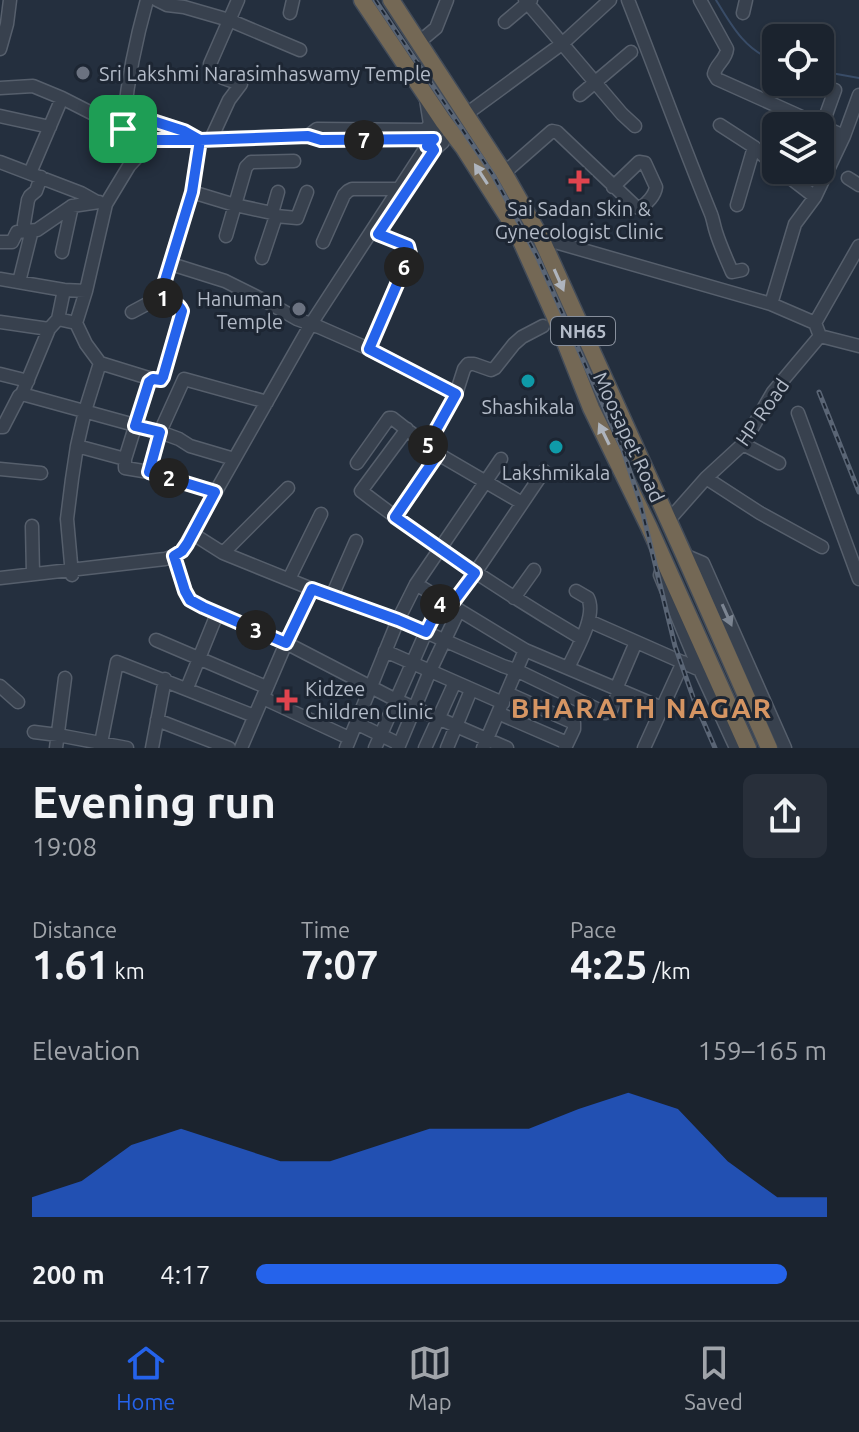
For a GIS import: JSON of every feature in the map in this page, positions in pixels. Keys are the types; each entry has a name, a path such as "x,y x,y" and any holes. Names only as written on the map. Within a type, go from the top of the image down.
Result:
{"highway":[{"name":"NH65","path":"362,0 443,121"},
{"name":"NH65","path":"391,0 465,115"},
{"path":"391,43 404,41 408,37 416,40 406,52 404,62"},
{"name":"Moosapet Road","path":"465,115 504,173 541,238 684,555"},
{"name":"Moosapet Road","path":"443,121 516,230 591,408 664,560"},
{"name":"NH65","path":"684,555 769,748"},
{"name":"NH65","path":"664,560 748,748"}],"street":[{"path":"0,49 10,0"},
{"path":"123,129 135,45 147,0"},
{"path":"157,0 229,20 300,50"},
{"path":"132,312 160,297 205,139 241,84 209,69 238,0"},
{"path":"290,13 293,0"},
{"path":"416,40 436,28 447,0"},
{"path":"465,115 563,43 610,0"},
{"path":"628,0 728,263 732,272 742,270"},
{"path":"700,0 727,49 715,68 717,79 791,112"},
{"path":"505,22 528,1 635,126"},
{"path":"580,95 631,52"},
{"path":"0,88 33,86 153,140 308,136 321,140 463,147"},
{"path":"827,112 835,90"},
{"path":"771,304 795,224 815,197 844,136 859,95"},
{"path":"308,136 317,129 425,130 430,124 426,96"},
{"path":"19,282 31,234 25,230 24,224 28,200 36,191 36,175 62,98"},
{"path":"125,112 205,139"},
{"path":"0,116 50,127"},
{"path":"0,585 175,559 196,536 315,326 378,234 434,144 443,121"},
{"path":"720,125 762,154"},
{"path":"504,173 552,131 557,132 613,187"},
{"path":"834,131 844,136"},
{"path":"153,140 102,203 86,291 76,323 100,363 155,380"},
{"path":"196,536 215,492 267,402 400,189 434,144"},
{"path":"737,205 754,147"},
{"path":"226,236 246,167 251,162 294,161"},
{"path":"0,162 102,203"},
{"path":"798,184 815,197"},
{"path":"323,242 348,191 400,189"},
{"path":"192,192 297,218 307,192"},
{"path":"262,258 278,192"},
{"path":"0,242 12,242 17,232 37,230 72,206 102,203"},
{"path":"62,252 72,206"},
{"path":"369,349 410,254 408,246 378,234"},
{"path":"541,238 771,304 817,329 859,346"},
{"name":"HP Road","path":"668,521 706,478 743,444 773,392 817,329 859,246"},
{"path":"171,264 225,281 297,319 369,349 456,394"},
{"path":"0,279 86,291"},
{"path":"0,427 3,427 25,388 54,324 64,290"},
{"path":"160,297 174,302 182,311 163,377 149,382 124,466 128,470 149,472 215,492"},
{"path":"0,322 76,323"},
{"path":"395,517 433,450 464,369 468,364 491,370 495,368 522,337 543,326"},
{"path":"72,572 67,519 77,446 100,363"},
{"path":"0,374 25,388 85,411 160,432 190,446 234,459"},
{"path":"149,472 160,432 184,379 267,402"},
{"path":"798,413 859,579"},
{"path":"357,463 389,418 433,450 522,503"},
{"path":"407,429 361,491 475,573 581,638"},
{"path":"743,444 779,463"},
{"path":"77,446 125,459"},
{"path":"156,640 265,692 347,743 416,584 501,459"},
{"path":"0,469 41,473"},
{"path":"375,748 426,632 475,573 544,471"},
{"path":"706,478 760,513 822,547"},
{"path":"223,553 288,488"},
{"path":"289,579 321,514"},
{"path":"32,526 33,574"},
{"path":"196,536 223,553 398,620 518,671 605,713 611,710 636,642"},
{"path":"332,596 356,541"},
{"path":"684,555 703,563 785,748"},
{"path":"175,559 190,600 286,643 485,743 507,748"},
{"path":"664,560 660,575 736,748"},
{"path":"514,598 534,570"},
{"path":"0,578 72,572"},
{"path":"416,584 525,650 662,708"},
{"path":"246,746 254,716 312,589"},
{"path":"568,668 589,621 591,604 588,598 576,591"},
{"path":"356,723 398,746 444,641 451,605"},
{"path":"187,688 217,614"},
{"path":"589,621 700,670"},
{"path":"485,743 525,650"},
{"path":"385,651 503,703 570,720 574,723 574,729 566,746 503,703"},
{"path":"100,746 117,662 254,716"},
{"path":"644,748 683,662"},
{"path":"57,741 65,678"},
{"path":"152,748 165,679"},
{"path":"425,748 455,682"},
{"path":"0,686 18,702"},
{"path":"447,748 471,690"},
{"path":"157,720 229,748"},
{"path":"34,732 57,741 127,748"}],"waterway":[{"path":"716,0 734,28 762,55"},
{"path":"834,74 859,78"}],"railway":[{"path":"375,0 493,175 537,256 623,450 640,502 675,646 715,748"},
{"path":"819,392 859,492"}],"place":[{"name":"Sri Lakshmi Narasimhaswamy Temple","path":"83,73"},
{"name":"Sai Sadan Skin & Gynecologist Clinic","path":"579,181"},
{"name":"Hanuman Temple","path":"299,309"},
{"name":"Shashikala","path":"528,381"},
{"name":"Lakshmikala","path":"556,447"},
{"name":"Kidzee Children Clinic","path":"287,700"}],"district":[{"name":"BHARATH NAGAR","path":"642,707"}],"route":[{"path":"123,129 125,112 184,131 200,140 308,136 321,140 434,139 427,146 434,150 378,234 408,246 410,254 369,349 456,394 427,446 438,454 395,517 475,573 451,605 442,600 426,632 312,589 286,643 190,600 174,556 187,544 215,492 149,472 160,432 135,426 149,382 163,377 182,311 174,302 160,297 192,192 200,140 153,140 123,129"}]}
